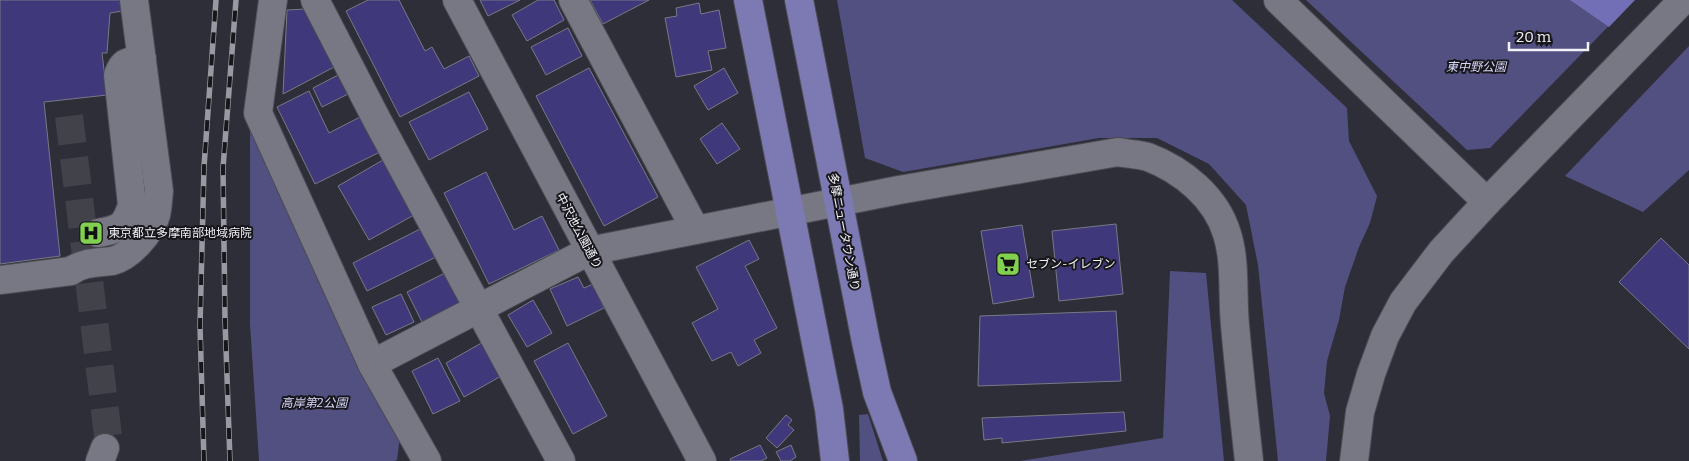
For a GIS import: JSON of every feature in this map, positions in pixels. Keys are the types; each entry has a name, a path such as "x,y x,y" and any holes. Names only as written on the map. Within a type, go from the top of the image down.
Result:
{"main road":[{"path":"748,0 829,410 835,461"},
{"name":"多摩ニュータウン通り","path":"799,0 877,392 903,461"}],"street":[{"path":"0,280 71,271 79,265 115,260 134,248 148,233 156,215 159,191 134,0"},
{"path":"273,0 258,113 372,364 426,461"},
{"path":"315,0 478,310 561,461"},
{"name":"中沢池公園通り","path":"457,0 702,461"},
{"path":"573,0 695,229"},
{"path":"1278,0 1487,202"},
{"path":"1354,461 1360,412 1371,374 1385,336 1403,302 1441,252 1487,202 1683,0"},
{"path":"98,233 114,230 127,221 132,205 118,75 121,67 127,62 142,59"},
{"path":"372,364 589,251 838,201 1118,152 1146,157 1167,166 1187,178 1204,195 1219,216 1227,233 1231,252 1235,323 1249,461"}],"green space":[{"path":"837,0 1232,0 1346,107 1349,141 1377,196 1370,223 1359,247 1345,287 1339,320 1327,361 1324,393 1330,416 1326,461 1278,461 1258,265 1246,205 1209,164 1157,138 1099,138 903,172 865,158"},
{"name":"東中野公園","path":"1306,0 1634,0 1490,148 1467,150"},
{"path":"1689,46 1689,170 1643,212 1565,176"},
{"name":"高岸第2公園","path":"250,122 400,437 397,460 259,461 250,324"},
{"path":"1170,271 1206,273 1224,461 1020,461 1163,438"},
{"path":"868,414 883,461 860,461 859,415"}],"shaded area":[{"path":"1570,0 1635,0 1609,27"}],"building":[{"path":"0,0 128,0 129,10 110,13 107,53 102,53 107,95 44,102 60,256 0,264"},
{"path":"368,0 399,0 425,51 432,47 444,69 469,56 479,76 400,117 346,11"},
{"path":"480,0 520,0 488,16"},
{"path":"538,0 554,0 564,20 527,41 512,15"},
{"path":"590,0 649,0 603,24"},
{"path":"699,3 701,14 719,10 726,48 708,51 712,70 676,77 665,18 677,16 676,8"},
{"path":"306,9 336,66 283,94 287,10"},
{"path":"568,28 582,56 546,75 531,47"},
{"path":"589,68 658,197 604,226 536,96"},
{"path":"724,68 738,93 708,110 694,86"},
{"path":"342,73 352,92 322,107 313,88"},
{"path":"309,91 329,133 362,116 380,152 315,184 277,107"},
{"path":"469,92 488,129 429,160 409,122"},
{"path":"722,123 740,149 717,164 700,139"},
{"path":"383,160 414,215 369,240 338,186"},
{"path":"486,172 514,230 542,216 559,250 489,284 444,193"},
{"path":"1116,224 1123,294 1059,301 1052,231"},
{"name":"セブン-イレブン","path":"1022,225 1034,297 993,304 981,231"},
{"path":"424,227 438,256 367,291 353,263"},
{"path":"1661,238 1689,265 1689,349 1619,282"},
{"path":"749,240 759,259 745,266 777,328 754,340 761,353 738,366 731,352 712,361 692,323 718,309 696,267"},
{"path":"447,272 462,302 422,322 407,292"},
{"path":"578,277 584,288 593,284 604,308 567,326 550,289"},
{"path":"401,294 414,322 386,335 372,307"},
{"path":"533,300 552,333 527,347 508,315"},
{"path":"1116,311 1121,381 978,386 980,316"},
{"path":"485,341 503,375 464,397 446,363"},
{"path":"568,343 607,416 573,434 534,361"},
{"path":"438,358 460,401 433,414 412,371"},
{"path":"1124,412 1126,431 1002,443 1002,438 984,440 982,418"},
{"path":"786,415 792,420 788,425 794,430 777,448 766,438"},
{"path":"760,445 767,458 761,461 731,461 730,459"},
{"path":"791,445 796,457 790,461 781,461 776,452"}],"tunnel":[{"path":"69,116 108,436 105,448"}],"railway":[{"path":"204,461 200,326 204,167 216,0"},
{"path":"230,461 225,320 223,168 236,0"}],"place":[{"name":"東京都立多摩南部地域病院","path":"91,233"},
{"name":"セブン-イレブン","path":"1008,264"}]}
